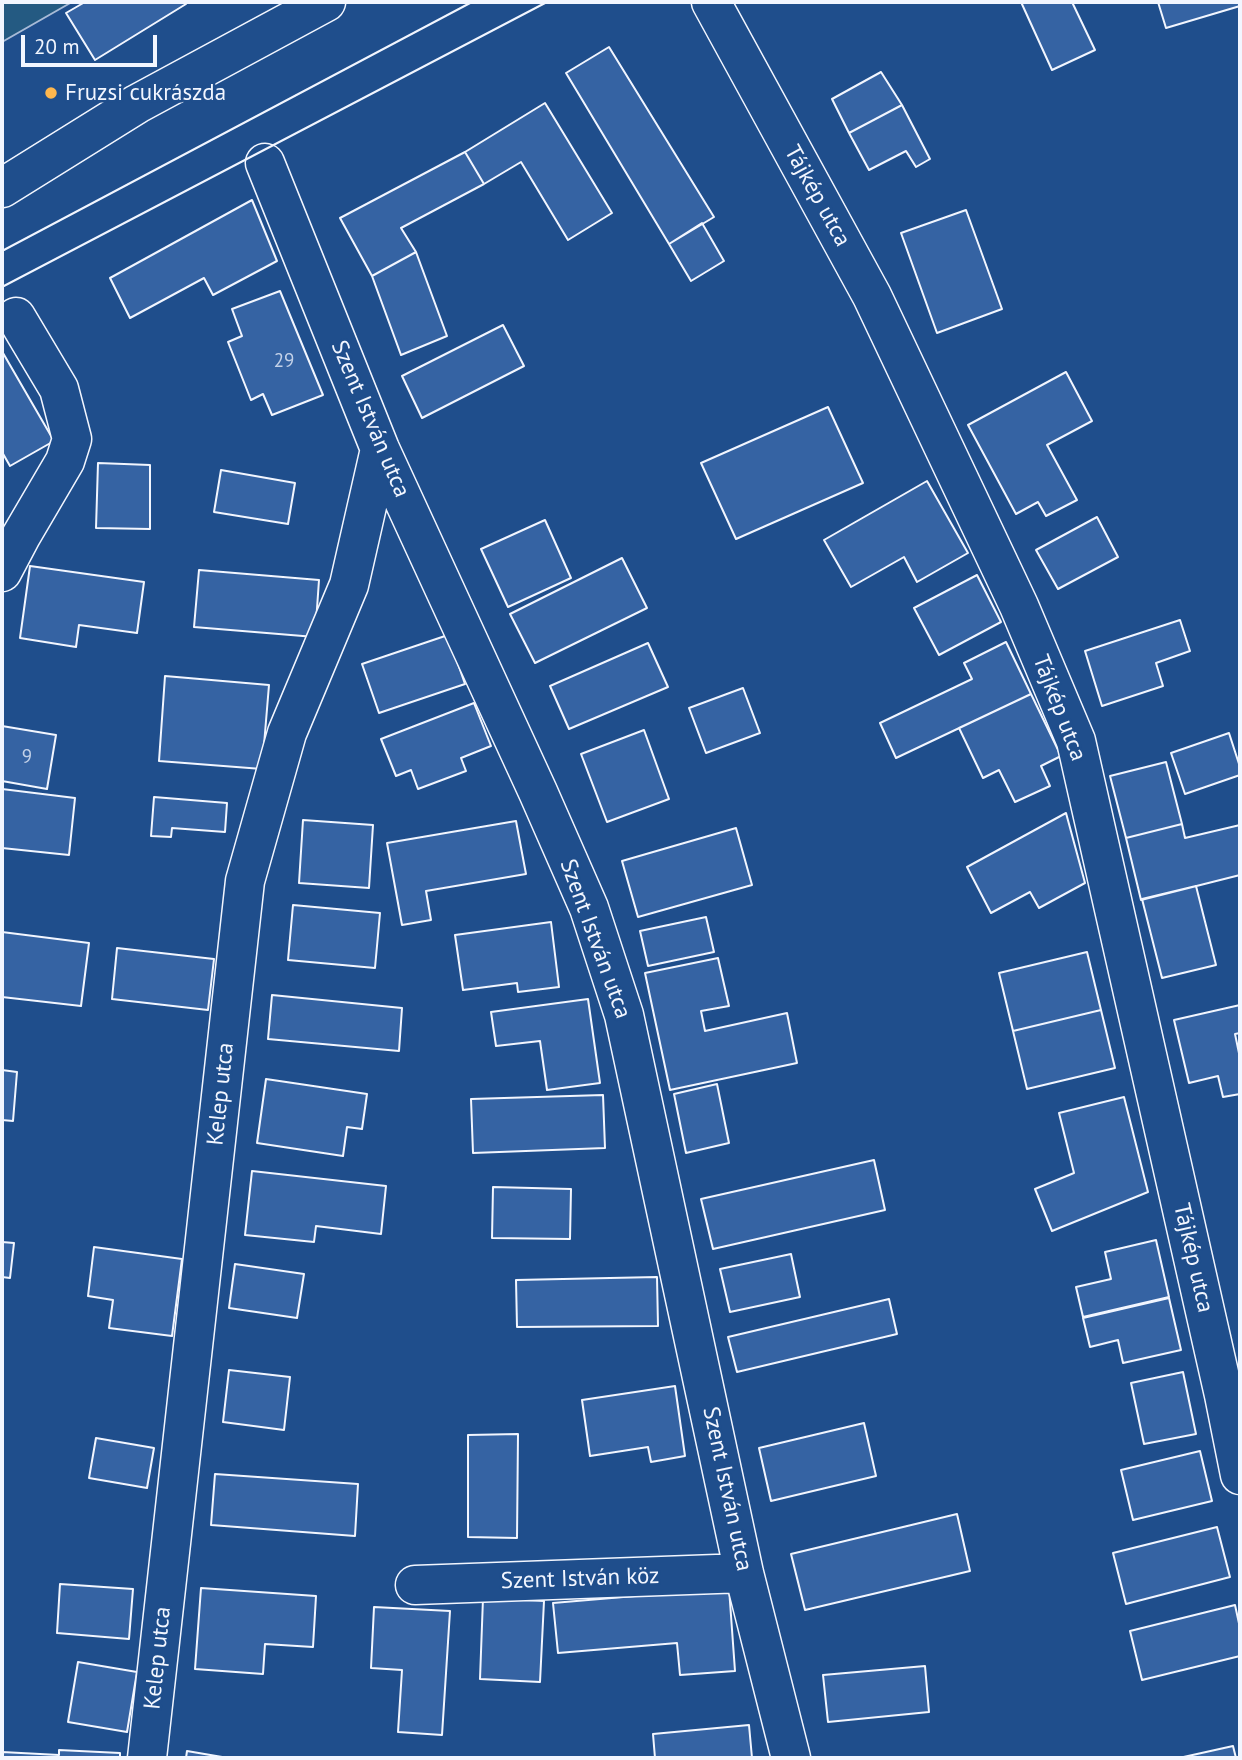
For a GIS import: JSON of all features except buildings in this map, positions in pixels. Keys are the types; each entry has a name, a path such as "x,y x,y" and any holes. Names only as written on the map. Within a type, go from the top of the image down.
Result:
{"street":[{"path":"2,188 285,12 326,2"},
{"name":"Tájkép utca","path":"711,2 872,296 1019,606 1076,741 1240,1475"},
{"name":"Szent István utca","path":"265,163 380,449 589,908 620,1003 636,1070 744,1573 790,1758"},
{"path":"2,572 65,461 72,439 59,389 16,317"},
{"name":"Kelep utca","path":"147,1758 245,881 287,733 349,585 380,449"},
{"name":"Szent István köz","path":"415,1585 744,1573"}],"shaded area":[{"path":"2,2 72,2 2,42"}],"tram line":[{"path":"2,251 472,2"},
{"path":"2,287 547,2"}],"place":[{"name":"Fruzsi cukrászda","path":"51,93"}]}
